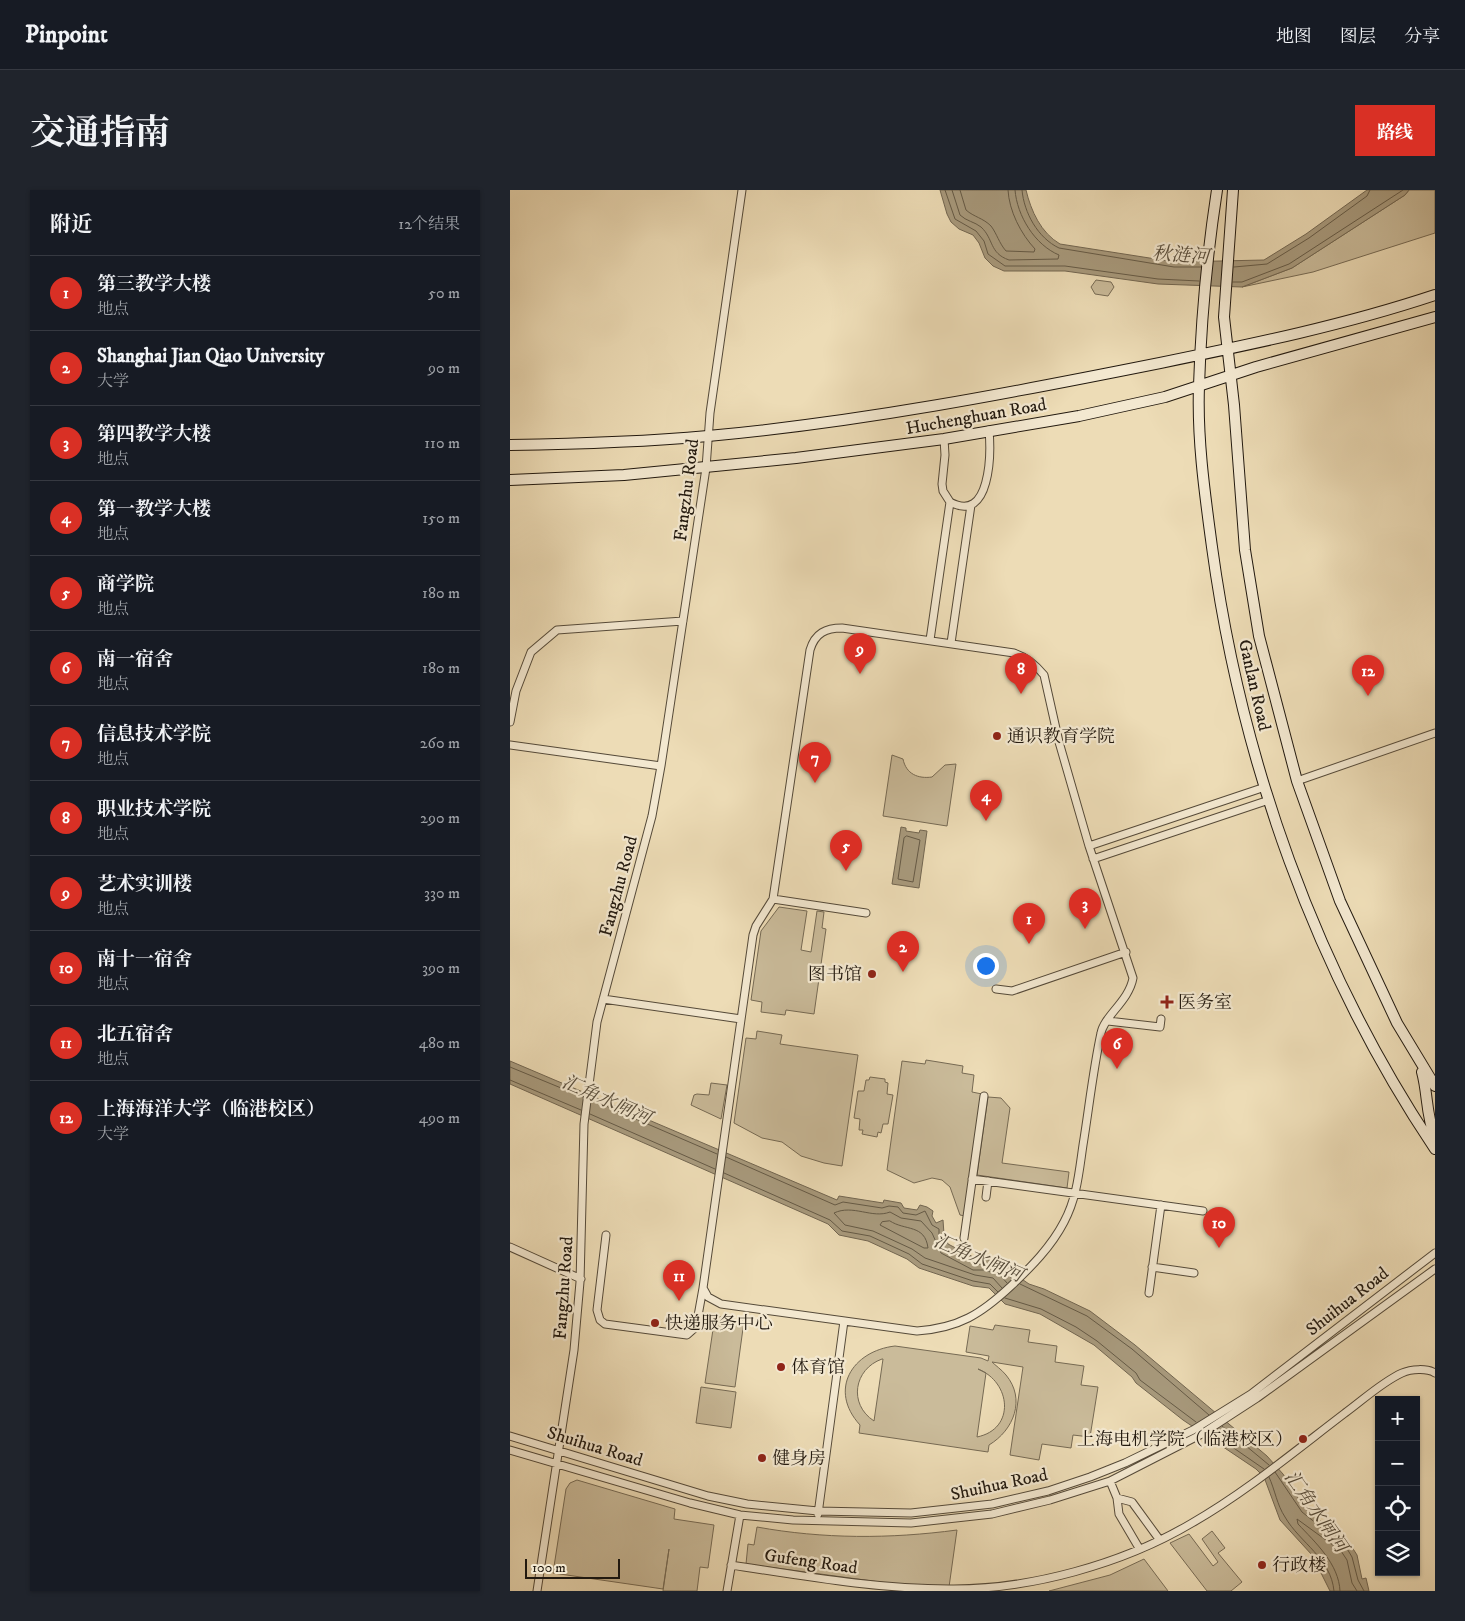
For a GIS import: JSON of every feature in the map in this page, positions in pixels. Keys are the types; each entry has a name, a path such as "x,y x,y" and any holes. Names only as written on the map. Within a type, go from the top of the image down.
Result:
{"main road":[{"name":"Ganlan Road","path":"1217,190 1207,259 1199,386 1204,481 1219,597 1244,717 1269,800 1313,921 1345,991 1399,1093 1435,1149"},
{"name":"Ganlan Road","path":"1233,190 1226,260 1224,317 1251,590 1274,699 1297,781 1340,902 1397,1023 1435,1086"},
{"name":"Huchenghuan Road","path":"510,445 586,444 708,436 930,407 1068,383 1275,340 1435,295"},
{"name":"Huchenghuan Road","path":"510,480 624,475 706,468 944,439 1079,416 1165,397 1230,375 1435,317"},
{"path":"1420,1061 1427,1089 1429,1120 1435,1138"}],"street":[{"name":"Fangzhu Road","path":"537,1591 574,1350 581,1279 584,1124 587,1089 597,1022 652,816 661,766 706,468 708,436 742,190"},
{"path":"944,439 943,491 950,502 961,506 971,505 981,497 986,487 990,444 989,430"},
{"path":"930,640 950,502"},
{"path":"951,643 971,505"},
{"path":"510,722 516,690 531,652 556,630 683,621"},
{"path":"606,1235 597,1310 600,1320 605,1324 686,1335 696,1327 754,930 774,899 810,650 815,638 834,628 1014,653 1033,662 1044,675 1059,742 1093,860 1126,952 1133,978 1132,985 1101,1030 1076,1194 1060,1229 1050,1244 1025,1273 993,1303 973,1317 954,1325 929,1330 918,1331 715,1302 708,1297 703,1288"},
{"path":"1297,781 1435,733"},
{"path":"510,745 661,766"},
{"path":"1089,846 1265,787"},
{"path":"1093,860 1269,800"},
{"path":"1137,831 1141,843"},
{"path":"774,899 866,913"},
{"path":"996,989 1012,991 1126,952"},
{"path":"603,999 741,1018"},
{"path":"1108,1021 1160,1027 1161,1019"},
{"path":"964,1238 984,1096"},
{"path":"972,1179 1203,1211"},
{"path":"986,1197 988,1181"},
{"path":"1149,1292 1162,1205"},
{"path":"510,1247 581,1279"},
{"name":"Shuihua Road","path":"510,1436 708,1496 747,1504 818,1511 911,1513 992,1504 1048,1491 1090,1477 1125,1463 1193,1430 1258,1388 1435,1253"},
{"path":"1152,1267 1194,1273"},
{"name":"Shuihua Road","path":"510,1450 690,1503 740,1515 816,1521 911,1523 971,1518 1050,1500 1110,1480 1200,1435 1229,1418 1435,1269"},
{"path":"816,1521 844,1321"},
{"name":"Gufeng Road","path":"731,1565 848,1583 916,1590 951,1590 1019,1583 1096,1565 1139,1548 1192,1523 1286,1458 1402,1372 1430,1370 1435,1373"},
{"path":"1110,1480 1118,1498 1119,1514 1139,1548"},
{"path":"1118,1498 1132,1502 1158,1539"},
{"path":"727,1591 740,1515"}],"shaded area":[{"path":"1409,190 1435,190 1435,233 1313,272 1242,287 1292,268 1405,195"},
{"path":"1096,280 1111,282 1114,287 1108,296 1095,294 1091,287"},
{"path":"892,755 903,759 910,772 922,777 932,777 945,765 956,764 947,826 883,816"},
{"path":"779,907 807,911 801,950 811,952 817,911 824,912 822,928 826,929 814,1014 786,1010 785,1015 761,1012 762,1002 751,1000 761,931"},
{"path":"757,1031 782,1035 780,1044 858,1055 842,1166 801,1156 782,1142 762,1138 734,1123 746,1038 756,1039"},
{"path":"926,1060 963,1066 962,1073 974,1075 972,1092 982,1094 965,1216 960,1215 950,1187 942,1180 932,1178 914,1183 887,1170 902,1061 925,1064"},
{"path":"870,1077 885,1079 885,1082 888,1083 887,1094 893,1095 888,1124 883,1124 881,1133 878,1132 877,1137 862,1134 863,1130 859,1130 860,1119 854,1118 858,1091 864,1091 866,1080 869,1080"},
{"path":"711,1083 727,1085 721,1119 691,1105 694,1095 709,1095"},
{"path":"988,1097 1001,1098 1010,1108 1002,1163 1069,1172 1067,1188 977,1175"},
{"path":"715,1316 744,1321 735,1387 705,1383"},
{"path":"995,1325 1030,1330 1028,1342 1057,1346 1055,1362 1084,1366 1081,1385 1098,1387 1090,1437 1073,1435 1071,1448 1042,1444 1039,1460 1010,1455 1023,1367 992,1362 1012,1384 1016,1404 1011,1423 998,1439 989,1445 988,1452 859,1433 860,1425 851,1412 846,1399 846,1386 849,1374 867,1356 880,1349 895,1346 981,1358 988,1361 989,1356 966,1352 970,1326 993,1330","holes":["883,1359 874,1421 860,1406 858,1397 860,1379 873,1364","986,1374 997,1384 1002,1394 1003,1415 998,1425 990,1432 977,1437"]},
{"path":"701,1387 736,1392 731,1428 696,1423"},
{"path":"577,1480 675,1509 674,1519 714,1525 708,1568 700,1567 697,1591 663,1591 669,1549 663,1589 553,1573 566,1489 570,1483"},
{"path":"757,1527 832,1536 907,1535 957,1530 949,1587 917,1587 746,1564 748,1544 754,1545"},
{"path":"1212,1531 1225,1548 1218,1553 1242,1582 1231,1591 1207,1591 1170,1543 1189,1534 1213,1566 1218,1562 1202,1539"},
{"path":"1144,1559 1168,1591 1049,1591 1110,1575"}],"water":[{"path":"940,190 1026,190 1031,206 1042,228 1060,244 1175,262 1264,260 1306,234 1367,190 1409,190 1405,195 1292,268 1242,287 1158,284 1065,271 1004,271 993,266 985,258 979,243 973,235 959,229 951,222"},
{"path":"901,827 906,828 906,831 919,833 920,830 927,831 919,888 892,884"},
{"path":"510,1061 837,1200 839,1196 883,1203 884,1200 901,1203 904,1208 917,1210 920,1205 927,1207 933,1211 932,1216 936,1223 943,1220 944,1234 948,1244 977,1259 986,1259 1008,1266 1013,1273 1029,1284 1090,1311 1135,1345 1267,1456 1283,1474 1305,1509 1350,1544 1357,1555 1362,1579 1366,1578 1369,1591 1330,1591 1312,1555 1280,1520 1264,1477 1256,1469 1183,1420 1136,1383 1132,1377 1094,1345 1040,1314 1005,1304 989,1288 973,1286 919,1268 907,1259 868,1241 839,1235 828,1224 510,1084"}],"place":[{"name":"艺术实训楼","path":"860,674"},
{"name":"职业技术学院","path":"1021,694"},
{"name":"上海海洋大学（临港校区）","path":"1368,696"},
{"name":"通识教育学院","path":"997,736"},
{"name":"信息技术学院","path":"815,783"},
{"name":"第一教学大楼","path":"986,821"},
{"name":"商学院","path":"846,871"},
{"name":"第四教学大楼","path":"1085,929"},
{"name":"第三教学大楼","path":"1029,944"},
{"name":"Shanghai Jian Qiao University","path":"903,972"},
{"name":"图书馆","path":"872,974"},
{"name":"医务室","path":"1167,1002"},
{"name":"南一宿舍","path":"1117,1069"},
{"name":"南十一宿舍","path":"1219,1248"},
{"name":"北五宿舍","path":"679,1301"},
{"name":"快递服务中心","path":"655,1323"},
{"name":"体育馆","path":"781,1367"},
{"name":"上海电机学院（临港校区）","path":"1303,1439"},
{"name":"健身房","path":"762,1458"},
{"name":"行政楼","path":"1262,1565"}],"water label":[{"name":"秋涟河","path":"1181,254"},
{"name":"汇角水闸河","path":"607,1099"},
{"name":"汇角水闸河","path":"979,1257"},
{"name":"汇角水闸河","path":"1317,1511"}]}
